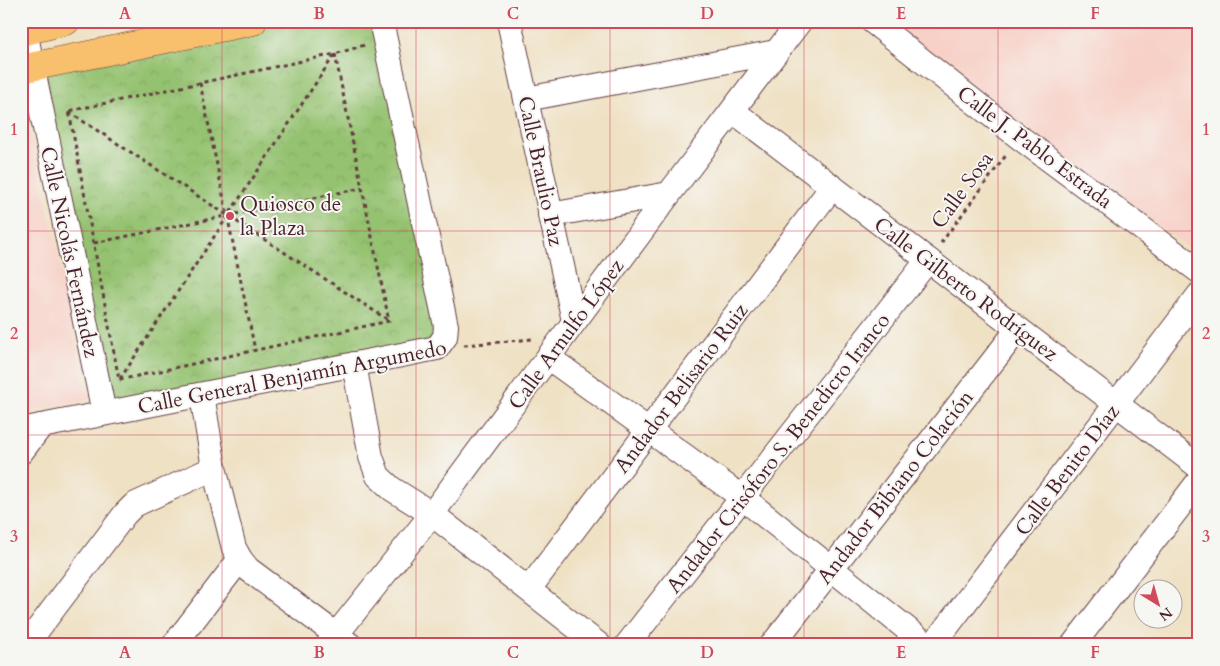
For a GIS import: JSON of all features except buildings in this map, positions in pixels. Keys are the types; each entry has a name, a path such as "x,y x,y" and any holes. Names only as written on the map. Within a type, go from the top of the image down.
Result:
{"main road":[{"path":"23,32 66,21"},
{"path":"26,68 253,21"}],"street":[{"name":"Calle Braulio Paz","path":"509,21 550,215 569,329"},
{"name":"Calle Arnulfo López","path":"338,641 669,194 800,21"},
{"name":"Calle J. Pablo Estrada","path":"872,21 1019,137 1199,271"},
{"path":"383,30 446,326 445,337 437,348"},
{"name":"Calle Nicolás Fernández","path":"23,32 26,68 104,413"},
{"path":"526,99 776,52"},
{"name":"Calle Gilberto Rodríguez","path":"733,111 1199,467"},
{"name":"Andador Belisario Ruiz","path":"528,589 832,187"},
{"path":"550,215 669,194"},
{"name":"Andador Crisóforo S. Benedicro Iranco","path":"627,645 928,260"},
{"name":"Calle Benito Díaz","path":"933,645 1199,295"},
{"name":"Andador Bibiano Colación","path":"772,645 1018,329"},
{"name":"Calle General Benjamín Argumedo","path":"31,428 437,348"},
{"path":"549,358 743,498 927,645"},
{"path":"354,364 371,457 378,476 392,489 432,514 599,645"},
{"path":"202,395 214,468 234,548 240,559 248,569 338,641"},
{"path":"21,452 31,428"},
{"path":"26,645 125,514 134,505 214,468"},
{"path":"1073,645 1199,481"},
{"path":"174,645 240,559"}],"path":[{"path":"69,111 335,54 383,30"},
{"path":"335,54 389,321"},
{"path":"119,380 335,54"},
{"path":"200,83 256,350"},
{"path":"69,111 389,321"},
{"path":"69,111 119,380"},
{"name":"Calle Sosa","path":"928,260 1019,137"},
{"path":"94,244 362,188"},
{"path":"119,380 389,321"},
{"name":"Calle General Benjamín Argumedo","path":"437,348 569,329"}],"shaded area":[{"path":"887,21 1199,21 1199,256 995,103"},
{"path":"21,94 59,257 82,375 90,399 21,414"}],"green space":[{"path":"279,21 377,21 443,338 105,410 36,70"}],"place":[{"name":"Quiosco de la Plaza","path":"230,216"}]}
